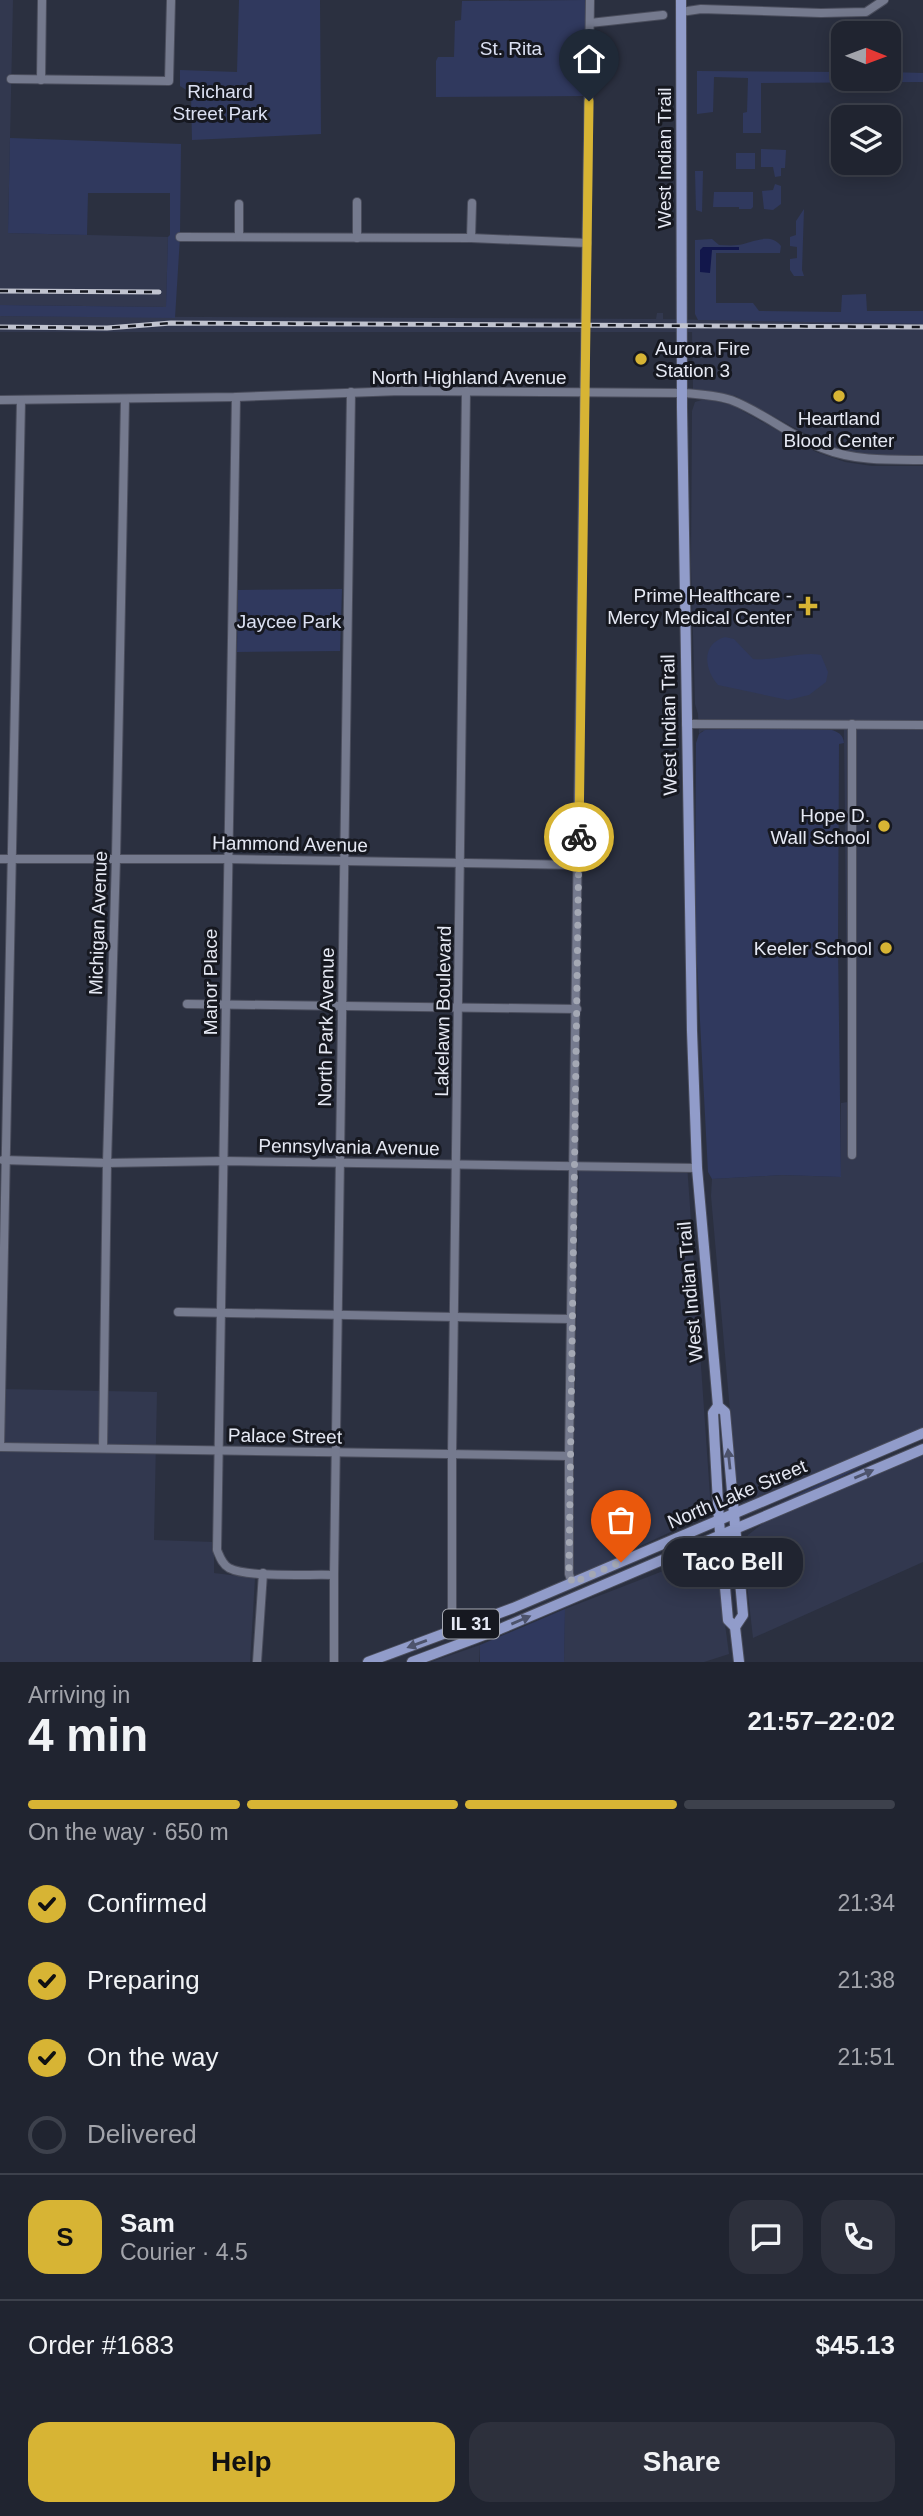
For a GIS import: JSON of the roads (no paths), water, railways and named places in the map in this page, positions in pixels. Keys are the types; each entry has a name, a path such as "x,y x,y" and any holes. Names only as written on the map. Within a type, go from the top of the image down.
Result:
{"main road":[{"name":"West Indian Trail","path":"681,0 686,724 692,1031 697,1168 719,1406 724,1412 743,1615 735,1626"},
{"name":"West Indian Trail","path":"719,1406 713,1413 720,1536 729,1620 735,1626 739,1662"},
{"name":"North Lake Street","path":"368,1662 454,1631 572,1583 923,1433"},
{"name":"North Lake Street","path":"412,1662 500,1629 923,1449"}],"street":[{"path":"41,80 43,0"},
{"path":"11,79 169,81 171,0"},
{"path":"572,1583 569,1568 569,1457 590,0"},
{"path":"681,12 701,9 866,12 884,0"},
{"path":"590,23 663,15"},
{"path":"357,202 357,238"},
{"path":"471,203 471,238"},
{"path":"239,204 239,237"},
{"path":"180,237 471,238 587,243"},
{"name":"Lakelawn Boulevard","path":"454,1631 452,1455 466,391"},
{"name":"North Highland Avenue","path":"0,400 236,397 351,392 683,393 711,395 736,402 802,439 835,452 880,460 923,460"},
{"name":"North Park Avenue","path":"334,1662 351,392"},
{"name":"Manor Place","path":"236,397 217,1550 224,1564 231,1569 263,1573"},
{"name":"Michigan Avenue","path":"103,1448 125,399"},
{"path":"0,1447 3,1160 21,400"},
{"path":"686,724 923,725"},
{"path":"852,724 852,1155"},
{"name":"Hammond Avenue","path":"0,859 227,859 579,865"},
{"path":"187,1004 577,1009"},
{"name":"Pennsylvania Avenue","path":"3,1160 697,1168"},
{"path":"178,1312 571,1319"},
{"name":"Palace Street","path":"0,1447 569,1457"},
{"path":"257,1662 263,1573 334,1575"}],"railway":[{"path":"0,291 159,292"},
{"path":"0,327 107,328 171,323 923,327"}],"place":[{"name":"Aurora Fire Station 3","path":"641,359"},
{"name":"Heartland Blood Center","path":"839,396"},
{"name":"Prime Healthcare - Mercy Medical Center","path":"808,606"},
{"name":"Hope D. Wall School","path":"884,826"},
{"name":"Keeler School","path":"886,948"},
{"name":"Taco Bell","path":"621,1562"}],"park label":[{"name":"St. Rita","path":"511,48"},
{"name":"Richard Street Park","path":"220,102"},
{"name":"Jaycee Park","path":"289,621"}]}
